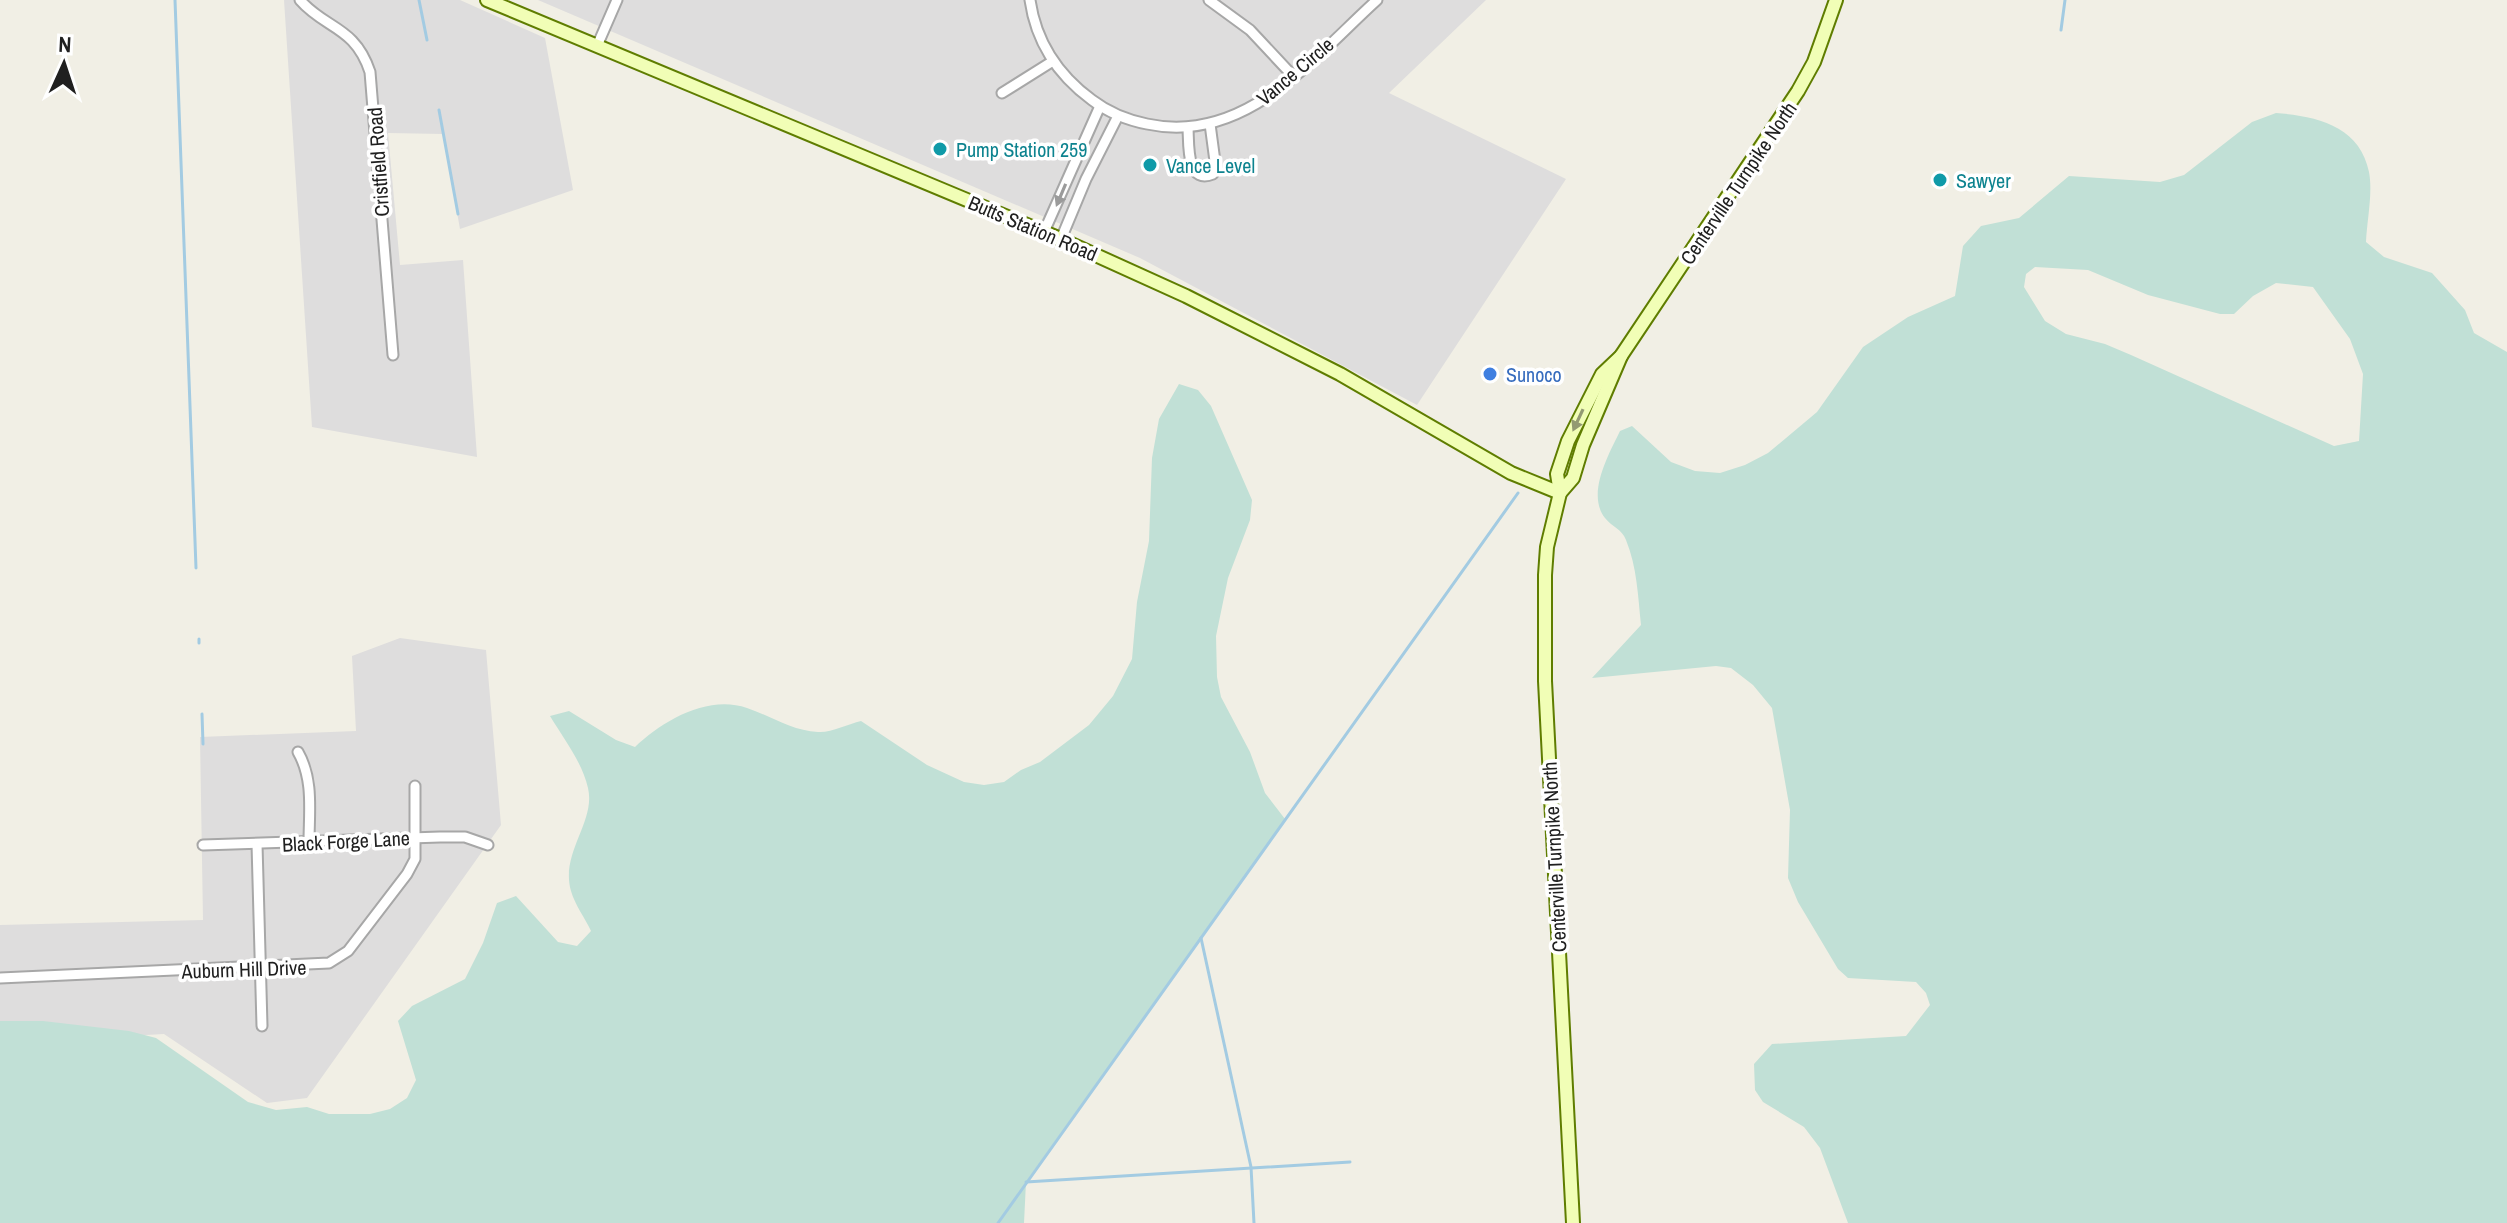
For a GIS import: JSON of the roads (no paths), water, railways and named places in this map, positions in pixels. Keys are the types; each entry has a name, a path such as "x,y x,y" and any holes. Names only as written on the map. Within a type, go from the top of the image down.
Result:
{"main road":[{"name":"Butts Station Road","path":"487,0 1061,239 1267,336 1404,409 1511,473 1560,493"},
{"name":"Centerville Turnpike North","path":"1573,1223 1545,681 1545,575 1547,547 1560,493 1557,474 1568,441 1602,374 1621,356 1798,91 1814,62 1836,0"}],"street":[{"path":"597,46 617,0"},
{"name":"Vance Circle","path":"1030,0 1037,30 1053,61 1066,78 1100,106 1118,116 1156,126 1188,128 1234,117 1260,103 1377,0"},
{"path":"1209,0 1250,30 1293,76"},
{"name":"Cristfield Road","path":"300,1 352,39 366,58 370,72 393,355"},
{"path":"1002,93 1053,61"},
{"path":"1044,232 1100,106"},
{"path":"1061,239 1086,179 1118,116"},
{"path":"1188,128 1195,173 1207,177 1216,169 1210,124"},
{"path":"298,752 306,767 310,788 309,843"},
{"name":"Auburn Hill Drive","path":"0,978 329,963 348,951 415,859 415,786"},
{"name":"Black Forge Lane","path":"203,845 465,837 488,845"},
{"path":"257,844 262,1026"}],"waterway":[{"path":"175,0 196,568"},
{"path":"419,0 427,40"},
{"path":"2061,30 2065,0"},
{"path":"439,110 458,214"},
{"path":"998,1223 1518,493"},
{"path":"202,714 203,744"},
{"path":"1201,938 1251,1167 1254,1223"},
{"path":"1026,1182 1350,1162"}],"place":[{"name":"Pump Station 259","path":"940,149"},
{"name":"Vance Level","path":"1150,165"},
{"name":"Sawyer","path":"1940,180"},
{"name":"Sunoco","path":"1490,374"}]}
